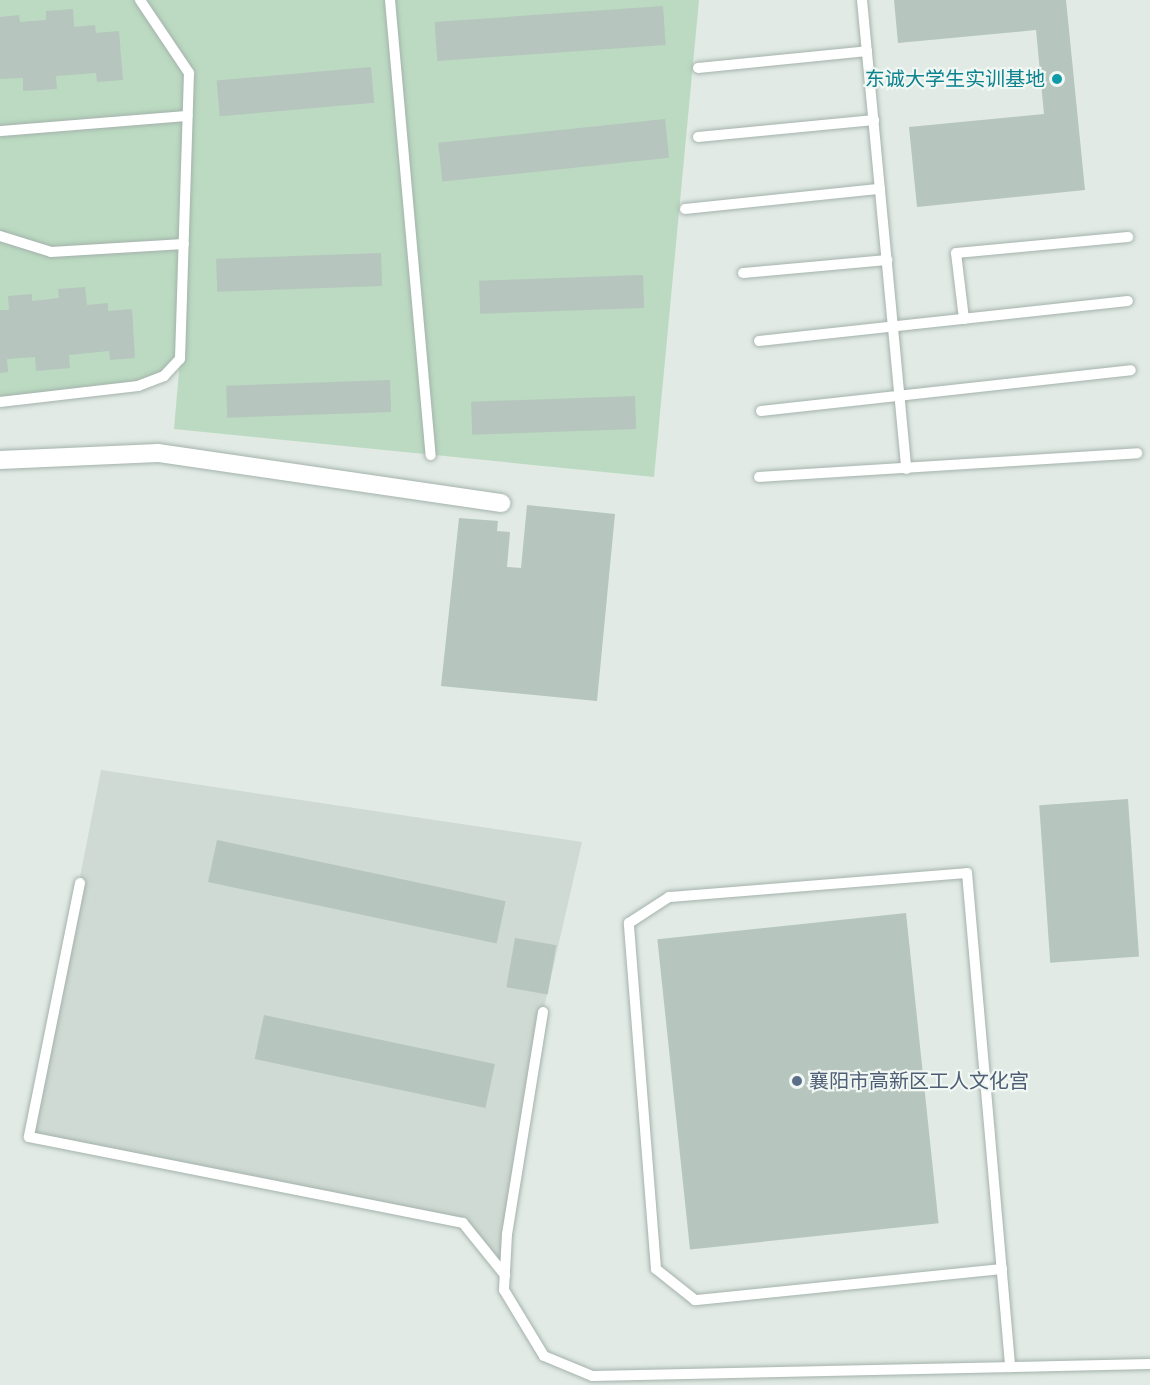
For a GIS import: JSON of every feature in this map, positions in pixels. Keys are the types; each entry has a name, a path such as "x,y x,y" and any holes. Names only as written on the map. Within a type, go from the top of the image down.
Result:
{"street":[{"path":"0,460 158,453 501,503"}],"lane":[{"path":"0,402 138,386 164,376 180,359 189,73 140,0"},
{"path":"390,0 431,456"},
{"path":"862,0 906,469"},
{"path":"698,68 867,51"},
{"path":"0,131 187,117"},
{"path":"698,137 874,120"},
{"path":"685,209 880,189"},
{"path":"0,236 51,252 183,244"},
{"path":"964,319 956,253 1128,237"},
{"path":"743,273 887,260"},
{"path":"759,341 1128,301"},
{"path":"761,411 1131,370"},
{"path":"759,477 1137,453"},
{"path":"1002,1269 695,1300 656,1269 629,923 669,897 967,873 1002,1269 1010,1367"},
{"path":"80,884 29,1137 463,1223 505,1275"},
{"path":"543,1012 507,1234 504,1290 544,1356 592,1376 1150,1364"}],"shaded area":[{"path":"101,770 582,842 543,1012 505,1275 463,1223 29,1137"}],"green space":[{"path":"0,0 699,0 654,477 174,429 180,360 138,386 0,402"}],"building":[{"name":"东诚大学生实训基地","path":"894,0 1066,0 1085,190 917,207 909,127 1044,114 1036,30 898,43"},
{"path":"663,6 666,45 437,61 435,22"},
{"path":"73,9 74,27 95,25 96,33 119,31 123,80 97,82 96,73 56,76 57,89 23,91 23,78 0,79 0,17 19,15 20,22 46,20 46,11"},
{"path":"371,67 374,103 220,116 217,81"},
{"path":"665,119 669,158 442,182 438,143"},
{"path":"381,253 382,286 217,292 216,259"},
{"path":"643,275 644,308 480,314 479,281"},
{"path":"85,287 87,305 108,303 108,311 132,309 135,358 110,360 109,351 69,355 70,368 36,371 35,357 7,359 8,372 0,373 0,310 9,310 8,296 32,294 32,301 59,298 58,289"},
{"path":"390,380 391,412 227,418 226,386"},
{"path":"635,396 636,429 472,435 471,402"},
{"path":"527,505 615,514 597,701 441,686 459,518 498,521 497,531 510,532 507,567 521,568"},
{"path":"1128,799 1139,957 1050,963 1039,805"},
{"path":"217,840 506,901 497,943 208,882"},
{"name":"襄阳市高新区工人文化宫","path":"906,913 939,1223 690,1249 657,939"},
{"path":"515,938 556,945 548,995 506,987"},
{"path":"264,1015 495,1064 485,1108 255,1059"}],"place":[{"name":"东诚大学生实训基地","path":"1057,79"},
{"name":"襄阳市高新区工人文化宫","path":"797,1081"}]}
